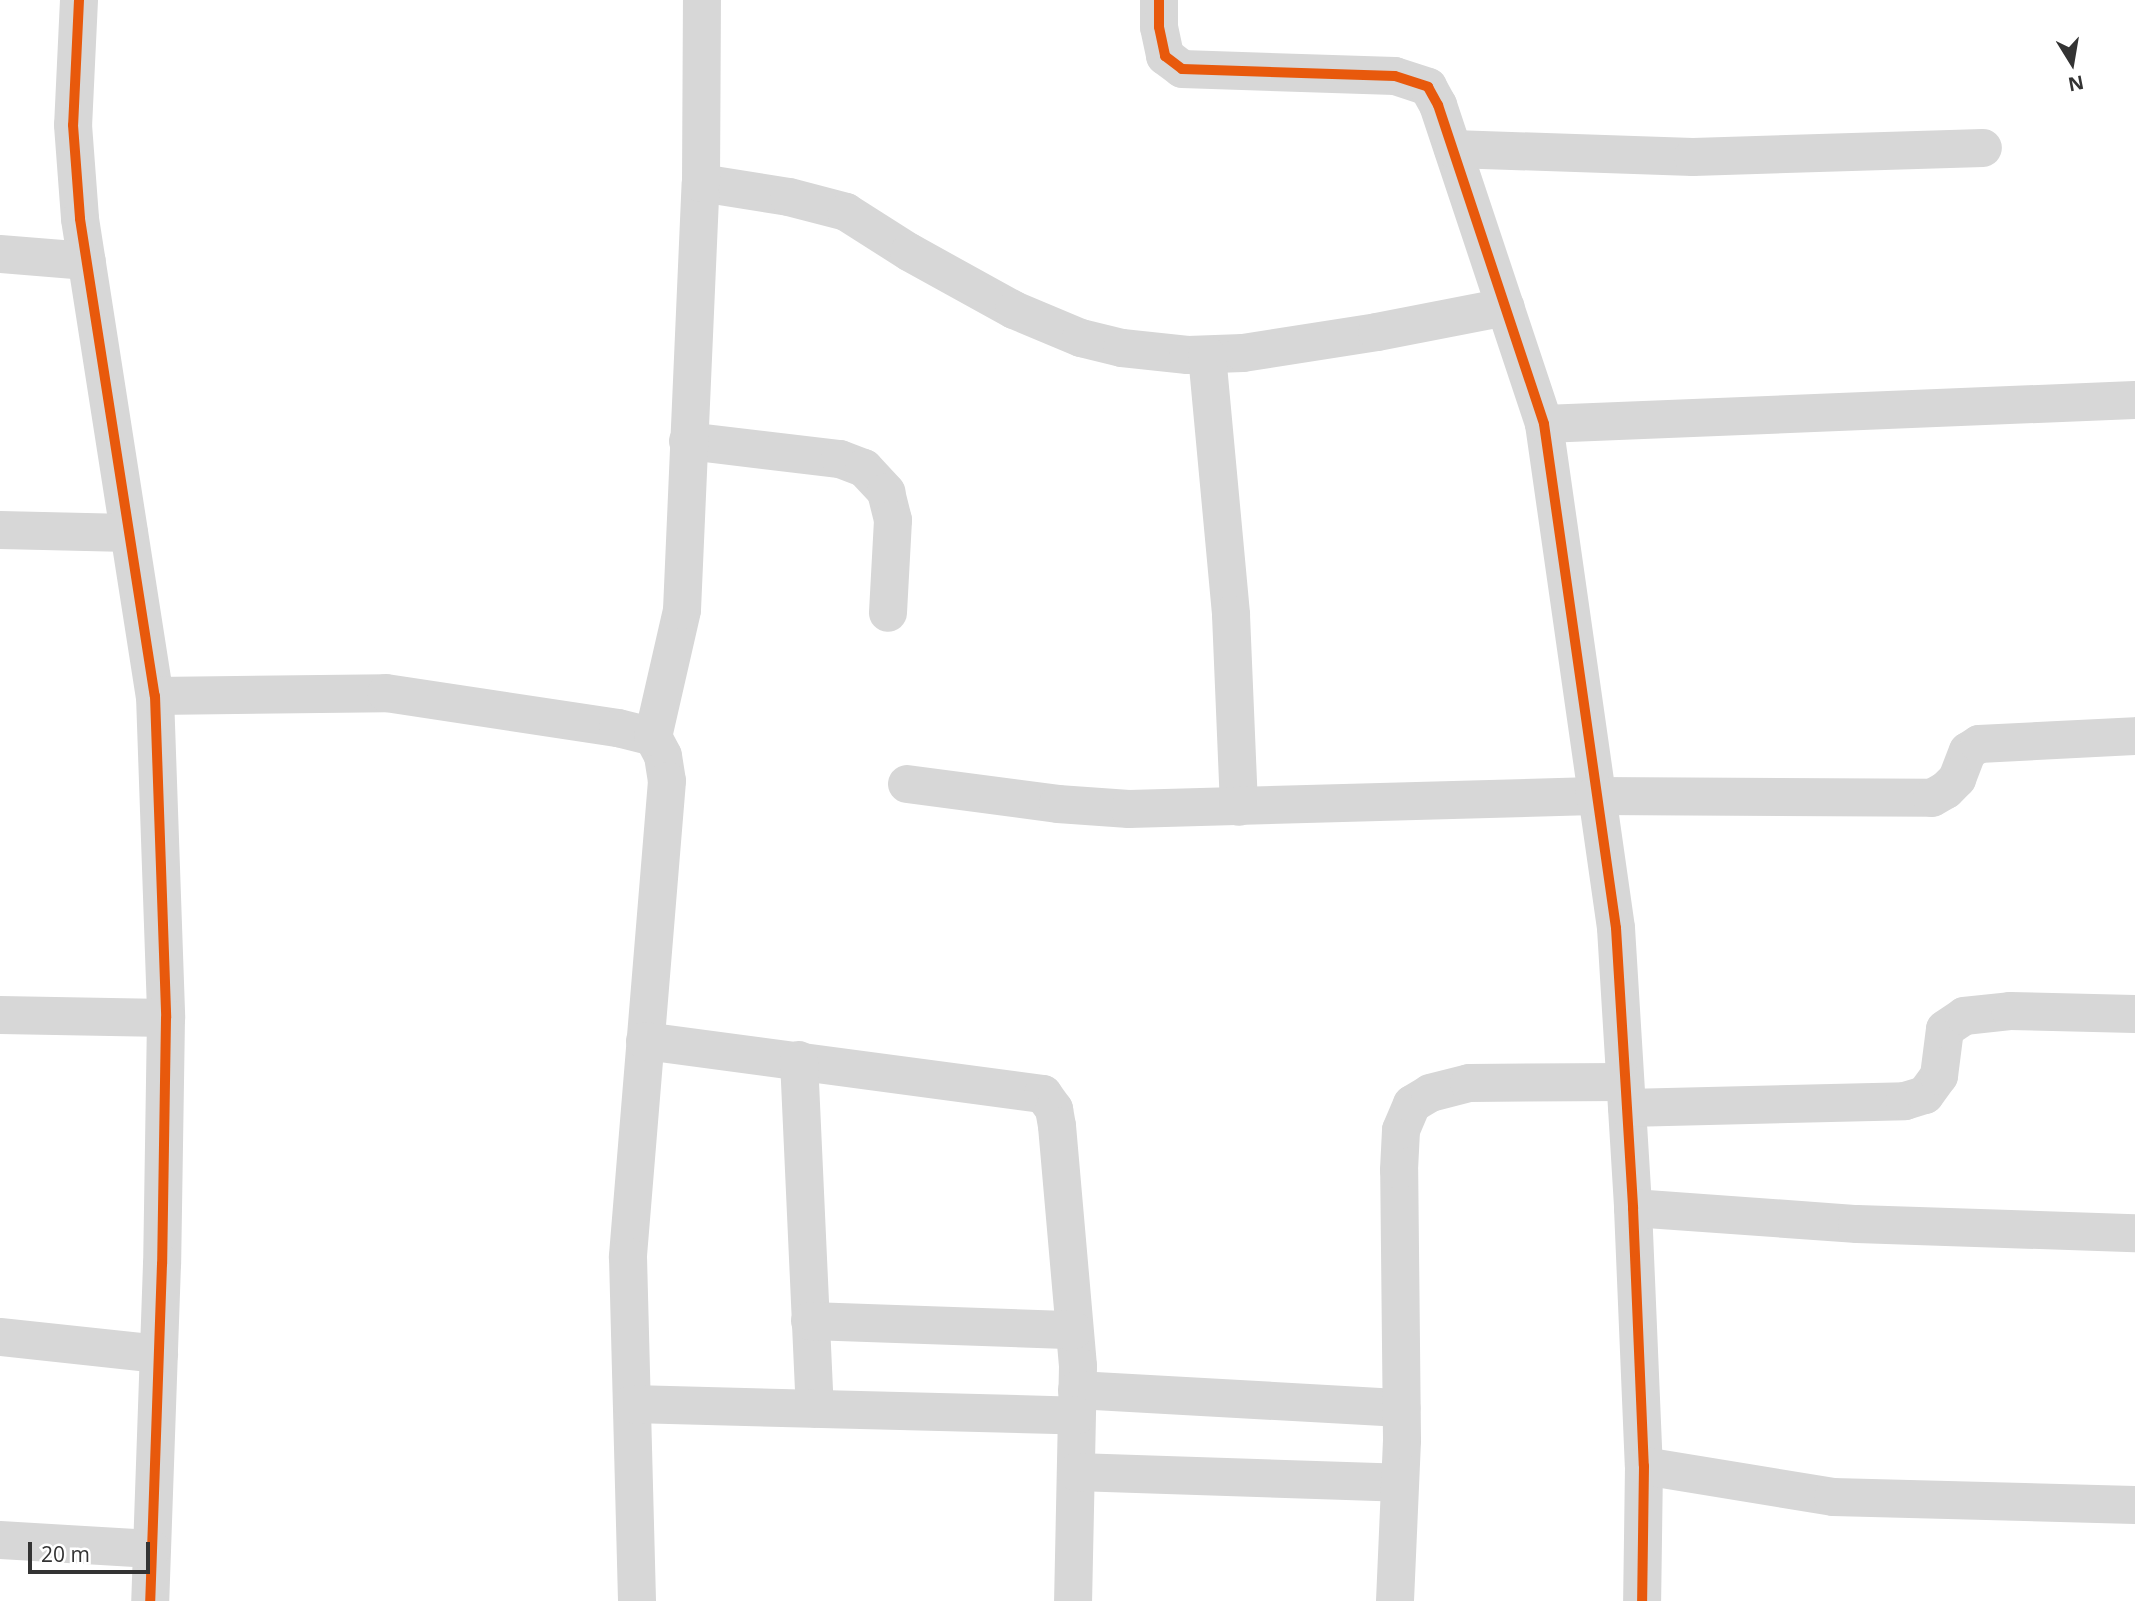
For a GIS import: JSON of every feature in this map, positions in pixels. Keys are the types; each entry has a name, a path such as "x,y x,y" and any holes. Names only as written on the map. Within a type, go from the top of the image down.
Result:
{"street":[{"path":"79,0 73,125 80,219 155,696 166,1018 159,1354 150,1601"},
{"path":"637,1601 628,1256 667,781 663,756 653,737 682,610 701,183 702,0"},
{"path":"1159,0 1159,27 1165,56 1182,69 1395,76 1428,87 1438,105 1544,424 1594,796 1616,928 1633,1208 1644,1466 1642,1601"},
{"path":"1453,149 1693,157 1983,148"},
{"path":"701,183 789,197 846,212 909,252 1014,310 1081,338 1122,348 1207,355 1243,353 1377,332 1506,307"},
{"path":"0,254 87,261"},
{"path":"1207,355 1231,615 1239,807"},
{"path":"1544,424 2135,400"},
{"path":"688,441 840,459 864,468 886,492 892,520 888,613"},
{"path":"0,530 129,533"},
{"path":"155,696 386,693 618,728 653,737"},
{"path":"907,784 1058,804 1129,809 1594,796 1932,798 1947,790 1957,779 1968,751 1979,744 2135,736"},
{"path":"1395,1601 1402,1408 1399,1170 1401,1130 1412,1104 1430,1093 1469,1083 1626,1095 1905,1101 1924,1096 1939,1076 1945,1029 1964,1016 2010,1011 2135,1014"},
{"path":"0,1016 166,1018"},
{"path":"645,1041 1043,1094 1054,1109 1057,1126 1074,1330 1077,1403 1073,1601"},
{"path":"799,1060 815,1409"},
{"path":"1633,1208 1857,1224 2135,1233"},
{"path":"810,1321 1074,1330"},
{"path":"0,1337 159,1354"},
{"path":"632,1404 815,1409 1077,1403 1402,1408"},
{"path":"1644,1466 1833,1497 2135,1505"},
{"path":"1076,1472 1400,1483"},
{"path":"0,1540 152,1549"}],"cycle path":[{"path":"79,0 73,125 80,219 155,696 166,1018 162,1264 150,1601"},
{"path":"1159,0 1159,27 1165,56 1182,69 1395,76 1428,87 1438,105 1544,424 1616,928 1633,1208 1644,1466 1642,1601"}]}
